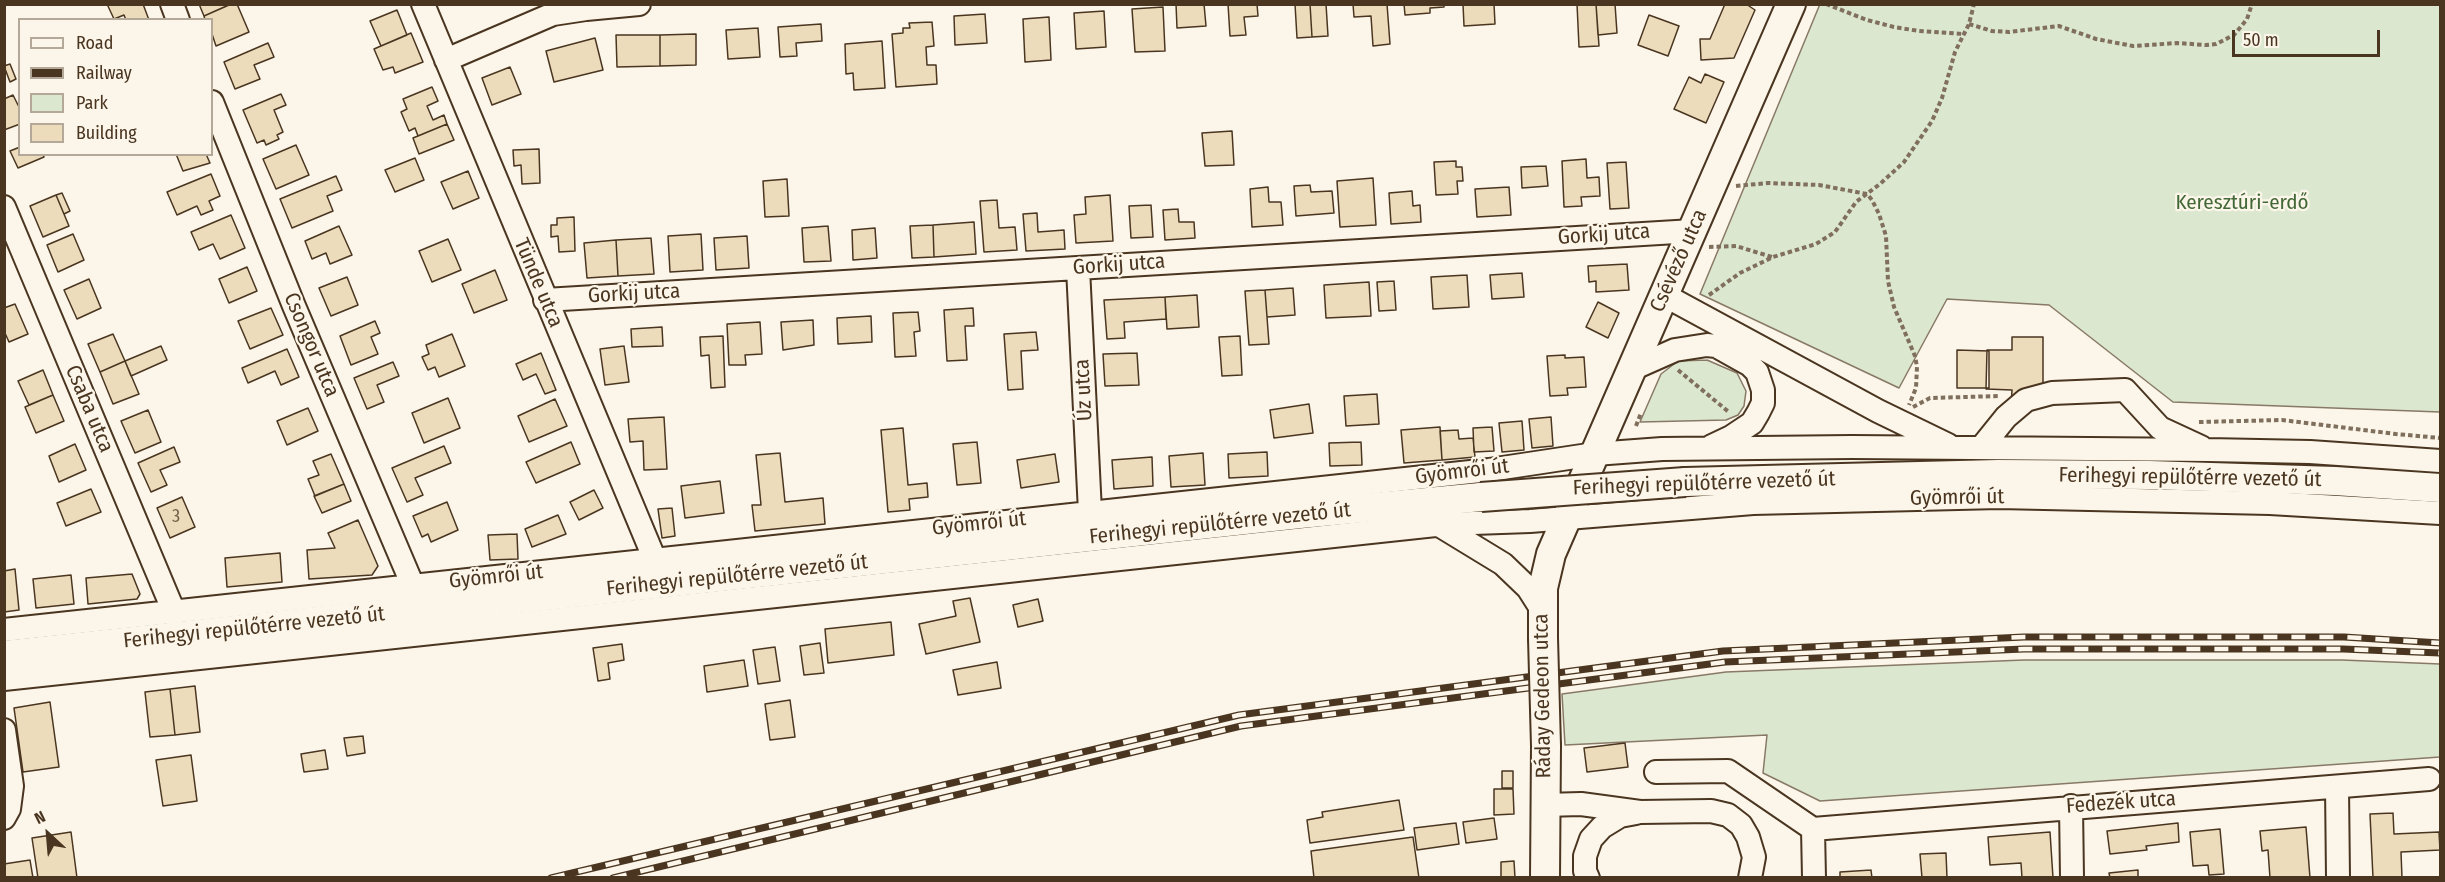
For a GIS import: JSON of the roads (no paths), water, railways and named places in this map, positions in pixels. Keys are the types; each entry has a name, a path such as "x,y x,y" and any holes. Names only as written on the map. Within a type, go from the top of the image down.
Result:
{"main road":[{"name":"Csévéző utca","path":"1566,518 1664,295 1699,239 1791,4"},
{"name":"Ferihegyi repülőtérre vezető út","path":"4,655 1288,516 1481,497 1685,482 1998,474 2137,475 2335,481 2440,488"},
{"name":"Ráday Gedeon utca","path":"1545,878 1546,746 1542,610 1547,567 1566,518"}],"street":[{"name":"Tünde utca","path":"423,4 655,560"},
{"path":"446,60 553,15 585,9 639,4"},
{"name":"Csongor utca","path":"213,104 294,306 413,586"},
{"name":"Csaba utca","path":"4,207 174,612"},
{"name":"Gorkij utca","path":"545,300 1078,268 1699,239"},
{"name":"Úz utca","path":"1078,268 1090,512"},
{"name":"Gyömrői út","path":"1664,295 1878,411 1954,449"},
{"path":"1632,369 1675,350 1707,345 1716,346 1750,365 1757,372 1763,390 1763,403 1752,423 1708,448"},
{"path":"1981,448 2006,417 2026,400 2052,393 2126,390 2160,428 2208,450"},
{"path":"1662,449 1643,460 1635,469 1631,480 1635,494 1642,501 1669,511"},
{"name":"Gyömrői út","path":"4,630 1489,470 1594,454 1662,449 2208,450 2310,453 2440,461"},
{"path":"1442,525 1473,513 1509,507 1517,494 1516,481 1508,471 1489,470"},
{"name":"Gyömrői út","path":"4,679 1442,525 1669,511 1753,503 1999,497 2270,503 2440,513"},
{"path":"1442,525 1509,568 1528,588 1542,610"},
{"path":"4,730 12,786 9,809 4,818"},
{"path":"1656,772 1728,771 1813,829 1814,878"},
{"name":"Fedezék utca","path":"1813,829 2429,778"},
{"path":"2337,787 2338,878"},
{"path":"1544,805 1590,805 1640,812 1711,811 1728,815 1741,825 1748,837 1754,857 1750,878"},
{"path":"2071,806 2072,878"},
{"path":"1588,878 1585,871 1585,856 1591,839 1602,827 1620,816 1640,812"}],"railway":[{"path":"551,878 1239,715 1723,651 2024,637 2344,637 2440,643"},
{"path":"613,878 1241,726 1725,662 2024,649 2343,649 2440,653"}],"park label":[{"name":"Keresztúri-erdő","path":"2242,203"}]}
